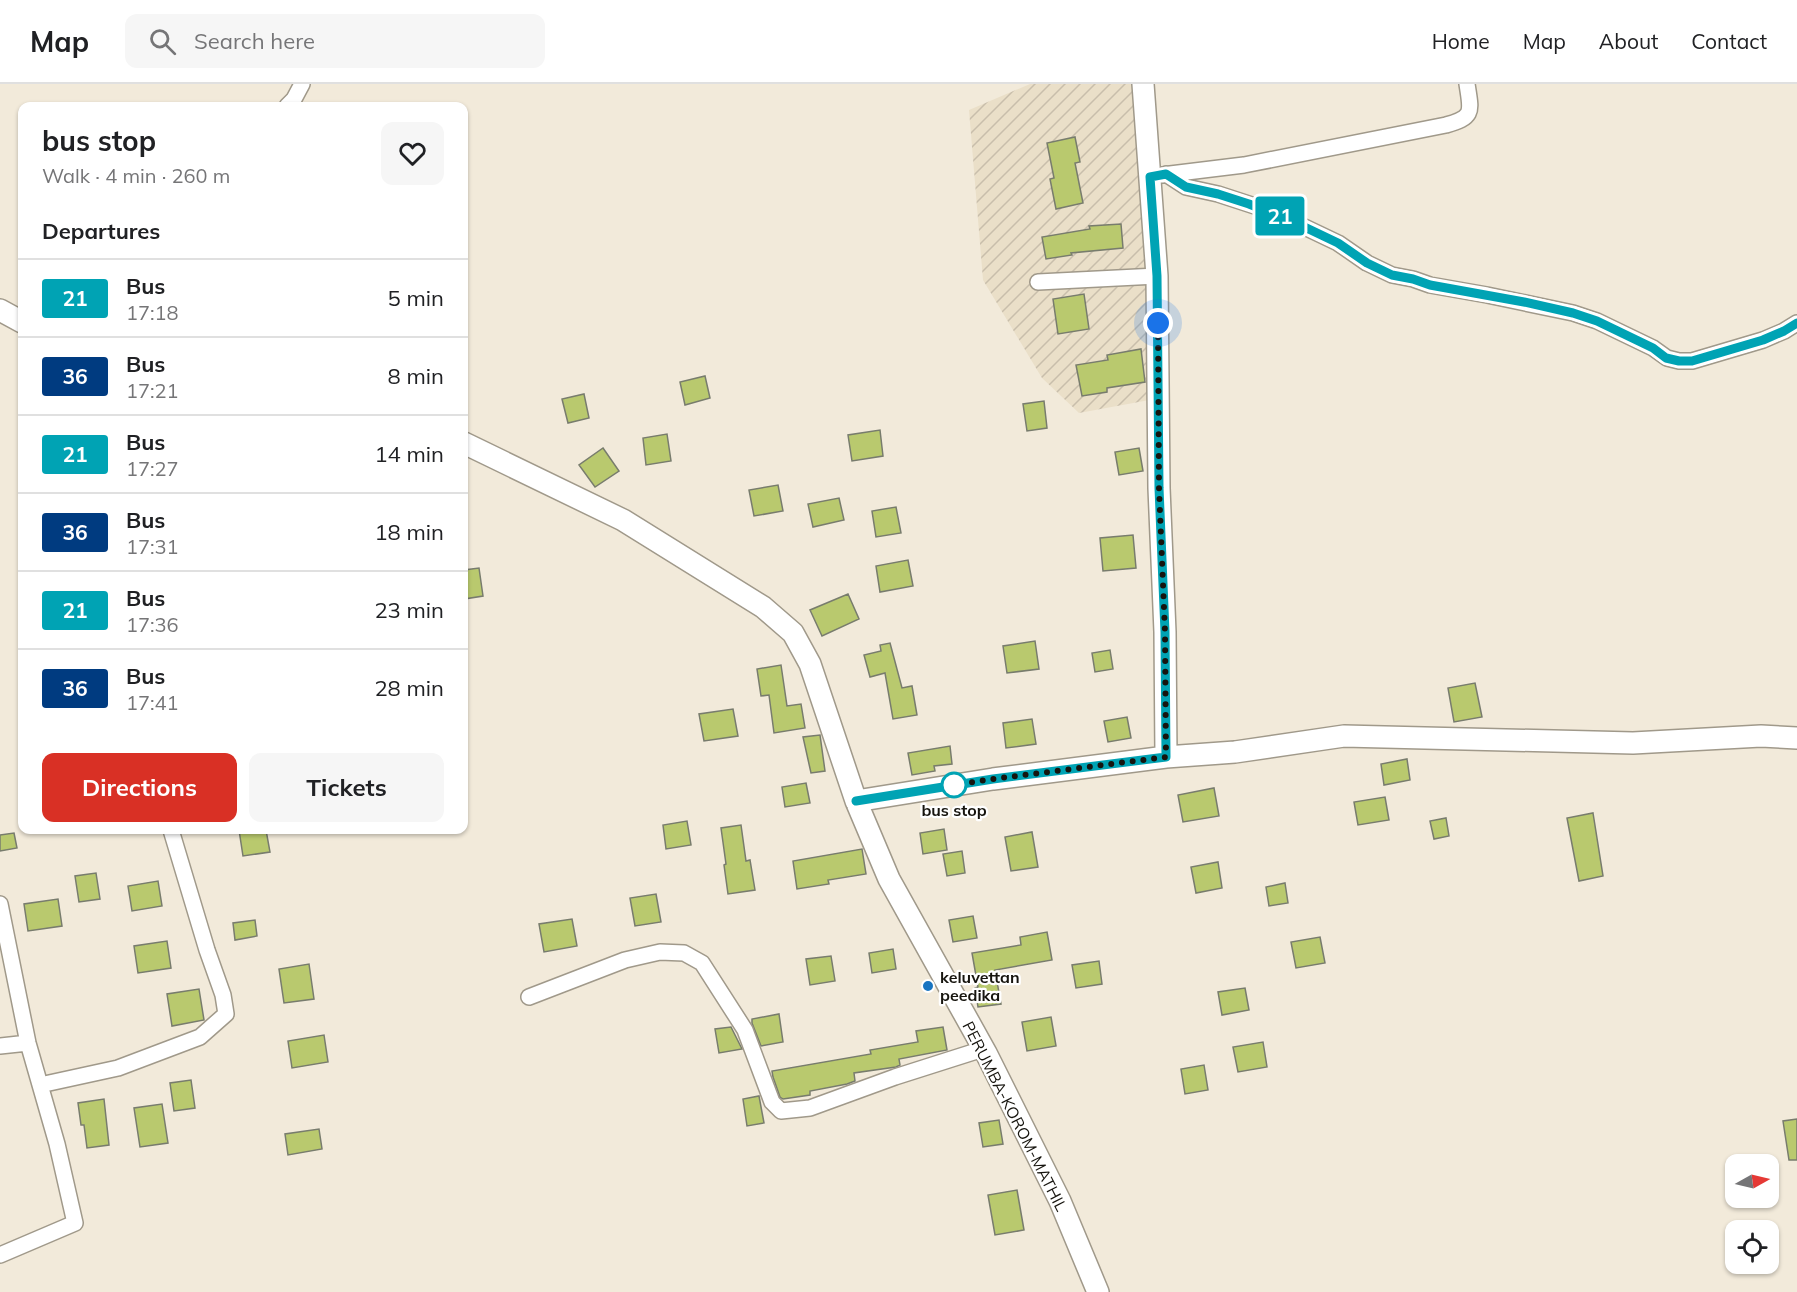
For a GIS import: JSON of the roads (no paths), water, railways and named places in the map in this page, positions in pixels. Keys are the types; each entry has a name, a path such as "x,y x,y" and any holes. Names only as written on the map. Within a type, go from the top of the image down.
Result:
{"street":[{"path":"291,102 302,84"},
{"path":"1143,84 1158,176 1159,488 1165,632 1166,757"},
{"path":"1158,176 1244,165 1462,121 1470,113 1467,84"},
{"path":"1158,176 1186,187 1218,194 1264,209 1338,243 1367,263 1392,275 1430,285 1573,313 1597,321 1653,348 1666,358 1679,361 1692,361 1763,340 1797,323"},
{"path":"1038,282 1157,276"},
{"path":"0,310 18,320"},
{"name":"PERUMBA-KOROM-MATHIL","path":"468,444 623,520 763,607 793,633 810,664 856,801 889,879 983,1049 1060,1201 1098,1292"},
{"path":"856,801 993,779 1166,757 1235,752 1344,736 1633,742 1761,736 1797,738"},
{"path":"40,1085 118,1068 200,1037 226,1014 223,994 207,950 172,834"},
{"path":"0,904 28,1043 57,1144 75,1223 0,1255"},
{"path":"529,997 625,960 660,952 684,953 702,963 745,1030 772,1102 781,1111 810,1108 895,1077 983,1049"},
{"path":"0,1046 28,1043"}],"place":[{"name":"bus stop","path":"954,785"},
{"name":"keluvettan peedika","path":"928,986"}]}
